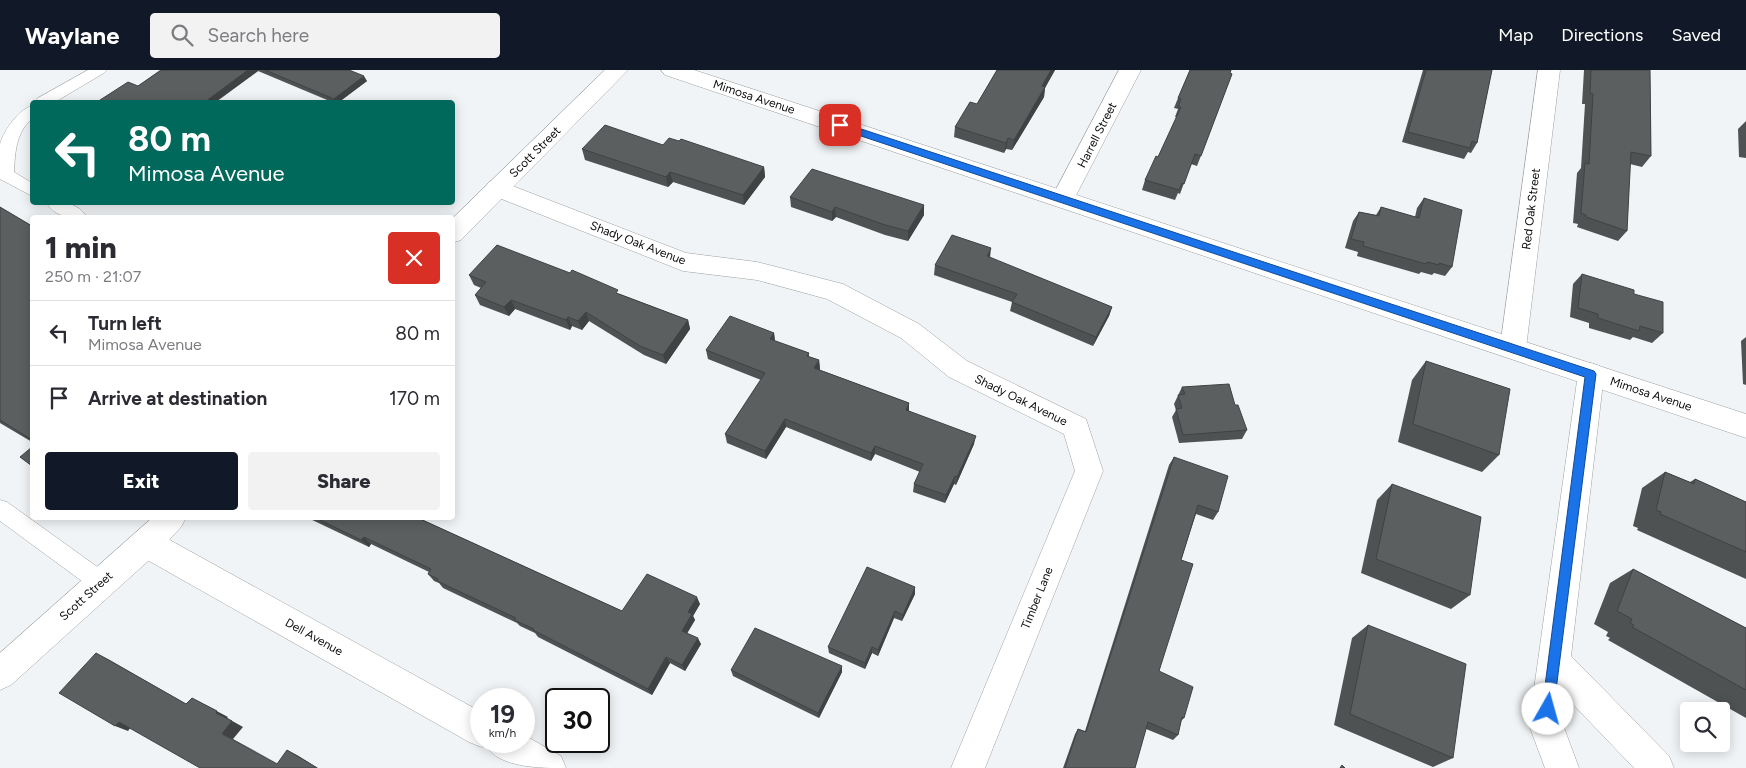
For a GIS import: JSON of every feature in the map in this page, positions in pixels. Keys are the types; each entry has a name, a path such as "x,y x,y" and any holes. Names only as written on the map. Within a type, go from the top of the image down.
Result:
{"street":[{"name":"Scott Street","path":"455,231 617,70"},
{"name":"Mimosa Avenue","path":"672,70 1746,426"},
{"name":"Harrell Street","path":"1063,199 1130,70"},
{"name":"Red Oak Street","path":"1513,348 1549,70"},
{"name":"Shady Oak Avenue","path":"497,188 683,262 757,271 834,291 910,331 958,369 1076,427"},
{"path":"1562,768 1546,725 1590,374"},
{"name":"Timber Lane","path":"968,768 1089,471 1076,427"},
{"name":"Scott Street","path":"0,674 146,543 169,520"},
{"name":"Dell Avenue","path":"146,543 470,724"},
{"path":"1554,662 1657,768"},
{"path":"522,753 549,768"}],"lane":[{"path":"47,100 99,70"},
{"path":"30,113 22,120 7,146 6,175 30,189"},
{"path":"59,205 74,215"},
{"path":"0,509 102,583"}],"building":[{"path":"161,70 248,70 208,100 100,100 128,82 138,86"},
{"path":"265,70 349,70 364,76 334,99"},
{"path":"997,70 1051,70 1042,86 1045,87 1014,140 1008,138 1006,143 955,127 970,102 977,104"},
{"path":"1190,70 1231,70 1230,73 1232,74 1201,156 1195,154 1184,184 1182,183 1179,190 1145,180 1181,107 1178,107 1181,99 1178,98"},
{"path":"1426,70 1492,70 1477,143 1472,141 1470,148 1408,132"},
{"path":"1591,70 1650,70 1651,156 1631,152 1627,231 1586,217 1586,215 1581,213 1585,163 1589,164 1593,94 1590,93"},
{"path":"605,125 663,145 669,138 679,141 681,139 764,167 743,195 670,172 666,177 582,149"},
{"path":"812,169 924,205 908,231 835,207 832,212 790,197"},
{"path":"1424,198 1462,210 1452,267 1439,263 1439,265 1427,262 1426,264 1363,246 1364,242 1351,239 1359,212 1379,216 1381,207 1419,218"},
{"path":"0,207 30,225 30,439 0,420"},
{"path":"952,235 991,248 987,256 1112,307 1096,337 1012,302 1017,294 935,265"},
{"path":"497,245 570,273 572,270 618,290 616,293 688,320 663,355 640,346 586,312 578,321 568,317 566,320 511,300 504,307 475,295 486,282 469,275"},
{"path":"1582,274 1634,290 1634,294 1663,302 1663,333 1640,326 1639,331 1598,318 1598,314 1578,308"},
{"path":"730,316 774,333 770,339 809,353 807,356 819,360 814,368 909,403 906,410 976,436 957,477 955,476 946,495 914,484 923,464 875,446 871,453 785,419 765,451 725,434 765,373 706,350"},
{"path":"1426,361 1510,389 1499,455 1413,424"},
{"path":"1229,384 1235,405 1238,405 1247,430 1183,435 1176,409 1182,408 1178,395 1185,394 1182,387"},
{"path":"30,449 30,464 20,457"},
{"path":"1174,457 1228,476 1218,512 1198,505 1181,560 1193,564 1159,671 1193,687 1184,718 1182,717 1178,735 1148,722 1135,768 1065,768 1078,729 1086,732"},
{"path":"1665,472 1694,484 1695,479 1746,502 1746,552 1660,514 1661,512 1656,510"},
{"path":"1392,484 1481,517 1470,595 1376,559"},
{"path":"320,520 422,520 622,611 647,574 697,597 688,612 692,614 682,631 698,638 682,665 666,657 648,689 514,620 516,618 437,581 438,579 428,574 431,569 364,537 361,540"},
{"path":"867,567 915,587 903,615 895,611 878,650 872,647 865,663 828,647"},
{"path":"1633,569 1746,628 1746,690 1632,627 1634,625 1630,623 1632,619 1617,611"},
{"path":"1368,625 1466,664 1453,758 1350,714"},
{"path":"755,628 842,666 818,713 731,670"},
{"path":"96,653 186,704 192,698 217,711 216,713 232,721 222,734 277,764 287,750 317,768 200,768 119,722 115,726 59,693"}],"route":[{"path":"840,125 1590,374 1548,709"}]}
